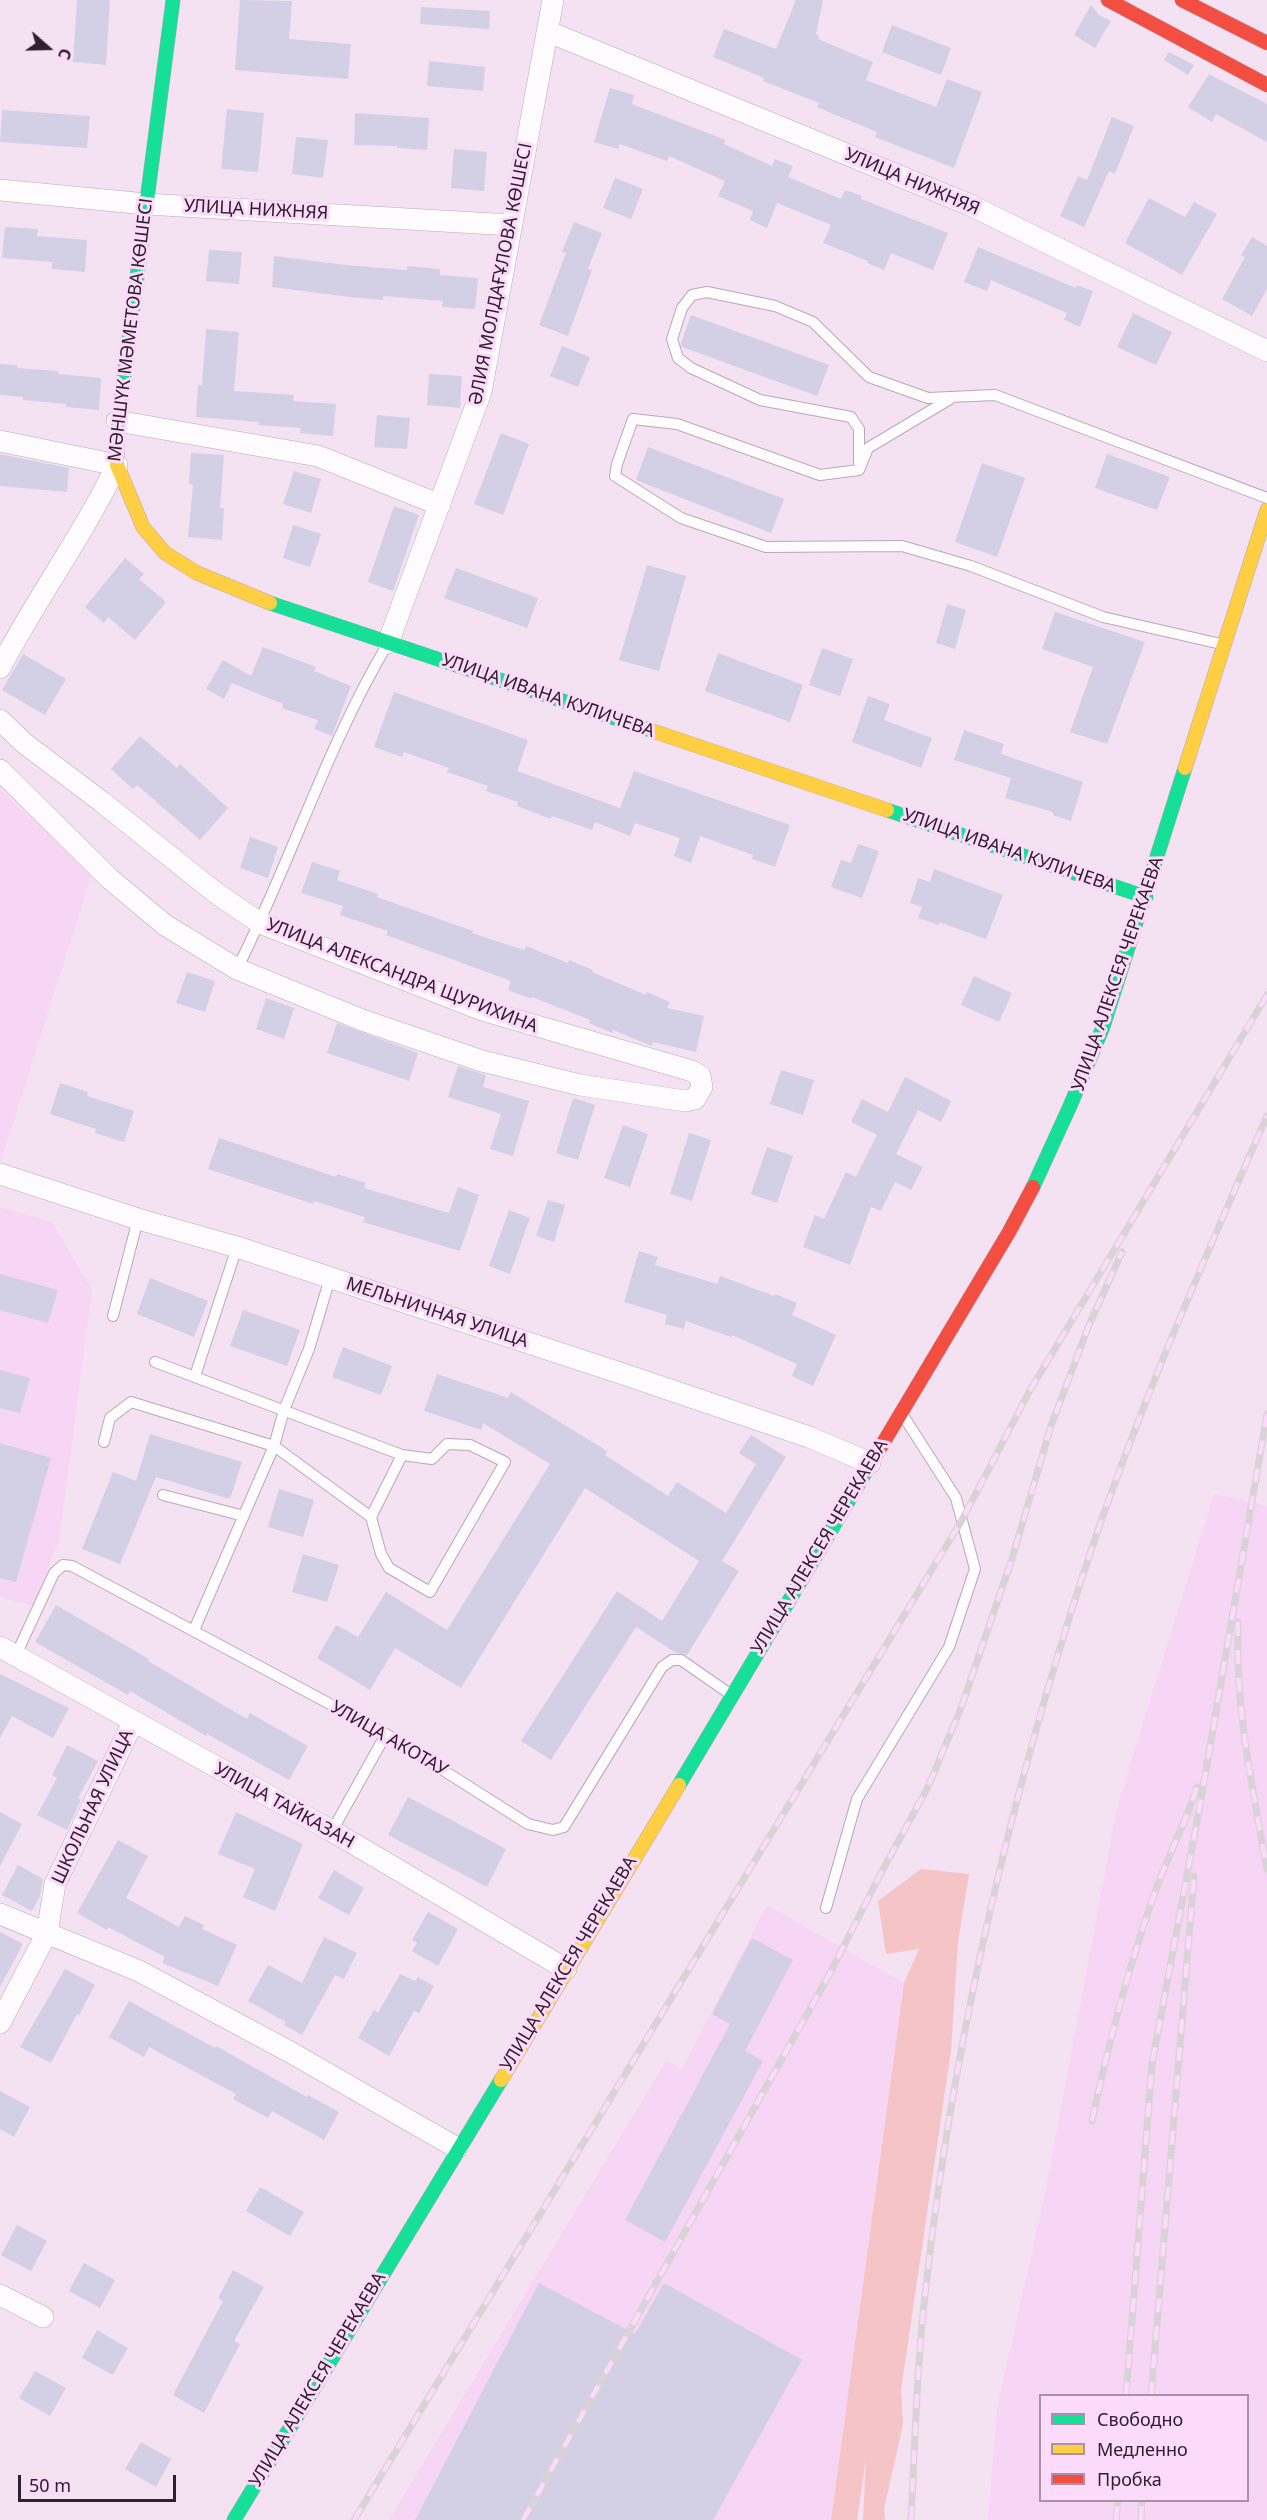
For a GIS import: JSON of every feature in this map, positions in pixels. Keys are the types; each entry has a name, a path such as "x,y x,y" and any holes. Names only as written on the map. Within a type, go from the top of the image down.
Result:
{"street":[{"name":"МӘНШҮК МӘМЕТОВА КӨШЕСІ","path":"0,668 97,506 117,465 117,421 173,0"},
{"name":"ӘЛИЯ МОЛДАҒҰЛОВА КӨШЕСІ","path":"388,643 481,392 549,32 553,0"},
{"path":"1108,0 1267,85"},
{"path":"1182,0 1267,43"},
{"name":"УЛИЦА НИЖНЯЯ","path":"549,32 970,205 1267,351"},
{"name":"УЛИЦА НИЖНЯЯ","path":"0,190 146,204 512,225"},
{"path":"117,421 318,456 440,505"},
{"path":"0,441 117,465"},
{"name":"УЛИЦА ИВАНА КУЛИЧЕВА","path":"117,465 143,527 165,553 197,573 225,585 388,643 1146,897"},
{"name":"УЛИЦА АЛЕКСЕЯ ЧЕРЕКАЕВА","path":"234,2520 733,1696 1009,1232 1039,1177 1072,1105 1103,1027 1267,510"},
{"name":"УЛИЦА АЛЕКСАНДРА ЩУРИХИНА","path":"0,720 24,743 216,893 260,923 482,1010 692,1071 700,1076 702,1087 695,1099 685,1101 580,1085 482,1061 362,1020 237,969 165,924 110,879 0,770"},
{"name":"МЕЛЬНИЧНАЯ УЛИЦА","path":"0,1174 138,1219 237,1247 809,1437 870,1463"},
{"name":"УЛИЦА ТАЙКАЗАН","path":"8,1651 332,1832 566,1969"},
{"name":"ШКОЛЬНАЯ УЛИЦА","path":"0,2023 47,1933 55,1884 133,1722"},
{"path":"0,1914 140,1971 290,2052 458,2148"},
{"path":"0,2295 43,2317"}],"lane":[{"path":"859,470 859,429 851,417 760,400 691,368 678,358 672,339 682,308 692,295 707,292 775,306 813,322 869,377 928,399 995,395 1267,498"},
{"path":"859,470 868,448 950,399"},
{"path":"859,470 820,475 677,424 633,419 615,476 681,519 766,547 902,546 971,566 1103,617 1223,645"},
{"path":"237,969 260,923 348,716 388,643"},
{"path":"113,1316 138,1219"},
{"path":"195,1376 237,1247"},
{"path":"194,1630 274,1446 284,1410 309,1349 330,1278"},
{"path":"104,1442 110,1418 130,1402 274,1446 371,1517 381,1554 389,1568 430,1593 505,1462 470,1445 447,1444 432,1459 402,1455 155,1362"},
{"path":"826,1908 857,1799 949,1647 975,1569 956,1498 901,1411"},
{"path":"371,1517 402,1455"},
{"path":"163,1495 244,1516"},
{"name":"УЛИЦА АКОТАУ","path":"8,1651 54,1573 63,1565 72,1566 386,1734 528,1824 553,1830 564,1827 662,1667 672,1660 681,1660 733,1696"},
{"path":"332,1832 386,1734"}],"shaded area":[{"path":"0,788 91,876 0,1164"},
{"path":"0,1207 52,1222 92,1290 59,1541 33,1606 0,1597"},
{"path":"1214,1494 1267,1506 1267,2520 988,2520 997,2409 1045,2194 1117,1808"},
{"path":"921,1869 969,1874 958,1942 951,2051 901,2390 903,2424 884,2509 885,2520 863,2520 866,2458 857,2520 831,2520 904,1983 919,1949 886,1954 878,1901"},
{"path":"767,1905 904,1983 831,2520 389,2520 666,2061 682,2069"}],"building":[{"path":"77,0 110,0 106,65 73,62"},
{"path":"240,0 292,1 289,39 351,44 348,79 235,70"},
{"path":"796,0 823,0 816,34 819,36 818,39 873,62 866,80 936,107 947,79 982,92 954,168 875,137 877,132 817,107 819,103 763,81 764,78 713,57 724,29 776,49"},
{"path":"1091,5 1099,15 1111,21 1095,48 1074,35"},
{"path":"421,7 490,11 489,29 420,24"},
{"path":"892,25 951,48 941,75 882,52"},
{"path":"1169,52 1194,65 1188,75 1164,60"},
{"path":"429,61 485,67 483,91 427,86"},
{"path":"1209,74 1267,104 1267,142 1216,114 1212,122 1188,107"},
{"path":"610,88 634,95 632,104 726,140 724,144 772,166 775,159 793,166 788,177 841,199 845,190 862,196 861,199 948,233 933,270 891,253 884,270 867,263 868,261 823,243 831,225 777,203 767,228 750,220 753,211 718,196 725,181 669,156 667,161 620,144 618,149 594,142"},
{"path":"227,109 264,113 258,172 221,169"},
{"path":"2,110 90,116 87,148 0,142"},
{"path":"355,113 429,118 427,150 397,148 397,146 354,145"},
{"path":"1112,117 1134,126 1115,174 1109,171 1084,227 1060,216 1078,176 1087,180"},
{"path":"296,137 328,140 323,178 292,174"},
{"path":"454,149 487,152 484,191 451,188"},
{"path":"615,178 643,189 631,219 603,208"},
{"path":"1149,198 1185,217 1194,202 1217,214 1182,275 1125,243"},
{"path":"574,222 602,233 588,269 592,270 568,336 539,325 566,253 562,252"},
{"path":"5,227 38,229 37,236 87,240 85,272 52,269 52,262 2,258"},
{"path":"1252,237 1267,246 1267,289 1252,316 1222,299 1245,257 1241,255"},
{"path":"978,247 1076,288 1077,285 1093,291 1080,327 1064,320 1067,313 991,280 987,291 964,282"},
{"path":"209,250 242,252 239,284 206,281"},
{"path":"274,256 407,270 407,266 440,269 440,275 478,278 475,309 442,307 443,301 383,296 383,300 272,287"},
{"path":"1133,313 1172,332 1156,365 1117,347"},
{"path":"691,315 829,365 817,396 682,347 681,343"},
{"path":"206,329 239,332 234,391 294,395 293,401 336,404 333,436 300,433 301,428 258,425 259,422 196,417 198,385 202,385"},
{"path":"562,346 590,357 578,387 550,376"},
{"path":"0,364 17,365 17,368 59,371 58,374 101,378 99,410 66,407 66,404 23,400 23,397 0,395"},
{"path":"429,374 462,376 460,408 427,405"},
{"path":"377,415 410,418 407,449 374,447"},
{"path":"501,433 529,444 503,515 474,504"},
{"path":"648,447 784,499 771,533 636,480"},
{"path":"191,453 224,455 220,508 224,508 222,540 188,537 193,485 189,484"},
{"path":"0,454 69,468 67,492 0,486"},
{"path":"1107,454 1170,477 1157,510 1095,488"},
{"path":"982,463 1025,478 997,557 955,542"},
{"path":"294,471 321,479 311,513 283,504"},
{"path":"394,506 419,515 393,591 368,582"},
{"path":"293,525 321,534 310,567 283,558"},
{"path":"125,558 144,574 139,579 166,602 135,640 108,617 104,623 85,607"},
{"path":"647,565 686,576 659,671 619,660"},
{"path":"456,568 538,598 527,628 444,598"},
{"path":"947,604 966,610 955,649 936,643"},
{"path":"1055,612 1145,642 1107,744 1070,732 1093,667 1042,649"},
{"path":"263,647 316,667 314,671 351,686 332,736 314,729 318,720 282,708 283,704 232,683 224,699 206,689 223,660 251,676"},
{"path":"822,648 853,659 840,696 809,685"},
{"path":"718,653 803,685 790,722 705,691"},
{"path":"23,654 66,679 45,715 2,690"},
{"path":"394,692 528,740 517,771 620,808 634,771 790,825 775,867 752,859 753,855 700,836 691,863 674,856 680,838 635,823 630,836 595,822 592,830 552,816 551,819 517,806 518,802 486,791 488,786 447,772 449,768 404,752 402,757 374,747"},
{"path":"868,696 890,704 884,720 932,738 921,768 852,742"},
{"path":"964,730 1004,744 1001,754 1083,782 1071,821 1053,815 1053,812 1005,798 1011,778 954,760"},
{"path":"140,736 177,768 180,764 228,808 200,840 137,785 133,789 111,769"},
{"path":"250,837 278,847 268,878 240,868"},
{"path":"858,844 879,851 862,898 831,887 841,860 851,863"},
{"path":"312,862 340,871 337,880 378,894 377,897 473,931 472,933 524,950 526,946 568,963 569,960 646,995 647,992 670,1002 667,1008 704,1016 696,1052 653,1042 652,1046 613,1030 612,1033 589,1023 590,1020 508,990 511,981 386,935 388,931 340,915 343,906 301,893"},
{"path":"934,869 1003,895 986,939 939,922 939,925 918,918 922,907 910,903 918,878 930,882"},
{"path":"187,972 215,981 205,1012 176,1003"},
{"path":"974,976 1012,993 999,1022 961,1005"},
{"path":"266,998 294,1008 284,1039 256,1029"},
{"path":"337,1023 418,1053 409,1081 327,1053"},
{"path":"458,1066 486,1075 483,1087 529,1101 513,1156 490,1149 501,1114 448,1097"},
{"path":"781,1070 814,1080 803,1115 770,1104"},
{"path":"905,1077 951,1101 941,1122 918,1110 896,1154 923,1167 911,1190 895,1182 881,1211 871,1207 850,1265 803,1247 815,1215 824,1219 846,1172 856,1177 877,1135 851,1122 862,1099 888,1112"},
{"path":"60,1083 88,1092 87,1096 134,1111 124,1142 95,1133 96,1129 50,1114"},
{"path":"573,1098 595,1105 578,1160 556,1153"},
{"path":"623,1125 648,1134 630,1187 604,1178"},
{"path":"689,1133 711,1140 692,1201 670,1194"},
{"path":"219,1138 336,1177 337,1174 366,1183 364,1188 449,1213 458,1187 479,1195 460,1251 363,1222 365,1217 314,1201 313,1204 208,1169"},
{"path":"767,1147 793,1156 777,1203 751,1194"},
{"path":"548,1200 565,1205 554,1242 536,1236"},
{"path":"509,1210 530,1218 510,1274 489,1266"},
{"path":"639,1251 658,1257 655,1265 717,1284 720,1276 797,1303 792,1315 836,1335 813,1386 792,1376 797,1364 732,1335 731,1337 686,1321 684,1329 665,1324 667,1315 624,1302"},
{"path":"0,1274 58,1290 48,1323 0,1310"},
{"path":"150,1278 208,1301 194,1337 137,1314"},
{"path":"243,1310 300,1330 287,1366 230,1346"},
{"path":"343,1347 392,1366 381,1395 332,1377"},
{"path":"0,1370 30,1378 20,1413 0,1408"},
{"path":"437,1374 508,1398 511,1392 607,1451 605,1455 668,1496 677,1482 726,1513 756,1464 739,1453 751,1435 786,1457 722,1561 739,1571 687,1655 676,1653 636,1627 551,1760 521,1741 617,1591 662,1621 699,1561 585,1488 461,1688 395,1648 370,1690 317,1658 336,1625 358,1637 386,1592 447,1630 550,1464 483,1423 481,1430 424,1411"},
{"path":"150,1434 242,1462 230,1499 156,1477 120,1564 82,1549 113,1472 136,1481"},
{"path":"0,1443 51,1458 16,1582 0,1578"},
{"path":"279,1489 314,1500 303,1537 268,1527"},
{"path":"303,1554 339,1565 327,1602 292,1592"},
{"path":"56,1605 247,1719 250,1713 308,1746 289,1780 207,1734 206,1736 130,1691 128,1695 35,1642"},
{"path":"0,1674 69,1708 53,1738 12,1716 0,1738"},
{"path":"67,1745 98,1761 78,1798 81,1800 67,1830 37,1815 57,1778 52,1775"},
{"path":"408,1797 506,1849 487,1887 388,1835"},
{"path":"0,1812 22,1824 0,1866"},
{"path":"236,1812 303,1844 275,1911 243,1897 255,1869 218,1854"},
{"path":"118,1840 148,1856 126,1898 179,1927 185,1916 204,1925 202,1929 237,1945 218,1986 162,1963 165,1957 77,1913"},
{"path":"18,1865 43,1879 40,1896 32,1911 2,1895"},
{"path":"334,1870 364,1888 349,1915 318,1898"},
{"path":"428,1912 458,1929 438,1966 412,1951 417,1943 412,1940"},
{"path":"0,1932 23,1944 0,1987"},
{"path":"324,1937 357,1953 344,1979 335,1975 302,2035 284,2025 286,2022 248,2001 268,1965 302,1983"},
{"path":"752,1938 793,1960 745,2051 763,2061 665,2242 625,2220 730,2024 712,2014"},
{"path":"65,1969 95,1985 51,2063 20,2047"},
{"path":"400,1974 415,1981 418,1977 434,1986 419,2013 414,2011 389,2056 358,2038 374,2010 378,2013"},
{"path":"129,2001 339,2112 324,2140 272,2111 268,2118 233,2099 236,2094 149,2047 144,2057 109,2037"},
{"path":"0,2091 30,2107 14,2137 0,2129"},
{"path":"260,2187 304,2212 290,2236 246,2211"},
{"path":"17,2225 47,2241 31,2271 1,2255"},
{"path":"84,2263 115,2280 100,2308 69,2291"},
{"path":"233,2270 264,2287 234,2341 240,2344 204,2413 173,2395 223,2301 218,2298"},
{"path":"539,2283 635,2334 664,2283 802,2360 713,2520 415,2520"},
{"path":"97,2330 128,2348 113,2375 82,2358"},
{"path":"35,2371 66,2388 50,2416 19,2398"},
{"path":"141,2442 171,2459 156,2487 125,2469"}],"railway":[{"path":"354,2520 962,1520 1029,1392 1267,995"},
{"path":"911,2520 920,2344 950,2114 983,1943 1024,1773 1073,1606 1115,1481 1163,1358 1267,1116"},
{"path":"523,2520 829,1975 928,1787 961,1708 1011,1562 1051,1426 1089,1325 1122,1252"},
{"path":"1126,2394 1152,2064 1200,1805 1267,1414"},
{"path":"1238,1622 1242,1715 1250,1777 1267,1869"},
{"path":"1092,2121 1113,2031 1138,1942 1158,1884 1197,1787"},
{"path":"1151,2394 1194,1876"},
{"path":"1116,2520 1118,2502"},
{"path":"1141,2520 1142,2502"}],"traffic: fast":[{"path":"117,431 173,0"},
{"path":"270,603 653,731"},
{"path":"1033,1187 1103,1027 1185,768"},
{"path":"887,810 1146,897"},
{"path":"679,1785 867,1470"},
{"path":"234,2520 501,2080"}],"traffic: slow":[{"path":"117,431 117,465 143,527 165,553 197,573 270,603"},
{"path":"1185,768 1267,510"},
{"path":"653,731 887,810"},
{"path":"501,2080 679,1785"}],"traffic: jam":[{"path":"1108,0 1267,85"},
{"path":"1182,0 1267,43"},
{"path":"867,1470 1009,1232 1033,1187"}]}
